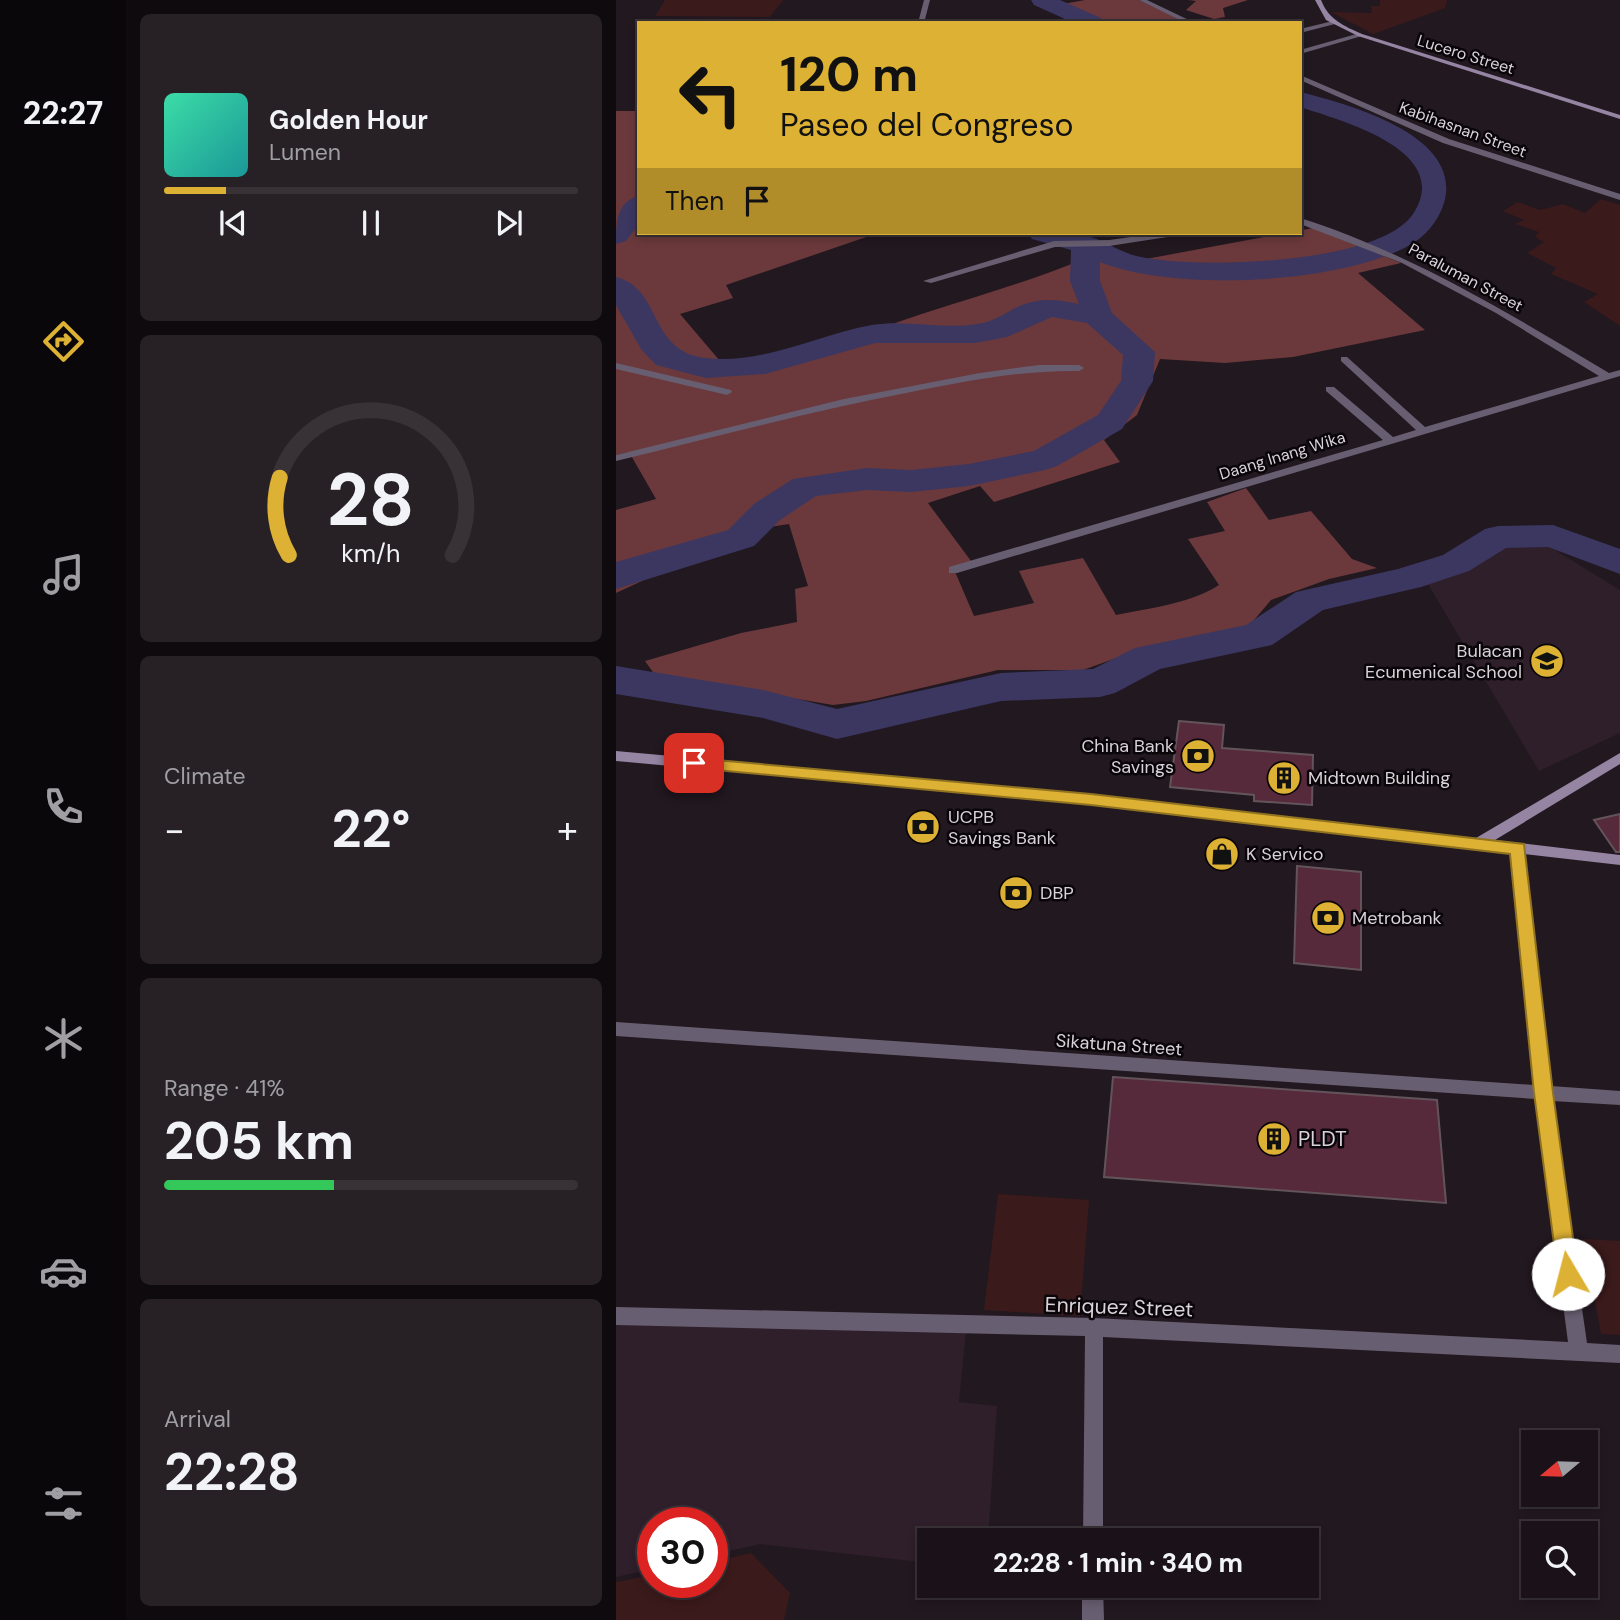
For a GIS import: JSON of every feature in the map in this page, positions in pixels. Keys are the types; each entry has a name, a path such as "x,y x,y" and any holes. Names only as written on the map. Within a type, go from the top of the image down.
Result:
{"street":[{"path":"922,21 927,0"},
{"path":"1142,0 1188,21"},
{"path":"1318,0 1322,14 1333,23"},
{"path":"1302,30 1333,23"},
{"name":"Lucero Street","path":"1333,23 1360,35 1620,117"},
{"path":"1302,51 1360,35"},
{"name":"Kabihasnan Street","path":"1302,78 1446,141 1620,197"},
{"name":"Paraluman Street","path":"1302,222 1405,261 1614,375"},
{"path":"928,281 1054,244 1087,241 1109,243 1161,235"},
{"path":"1344,359 1422,430"},
{"path":"616,366 727,392"},
{"path":"616,458 768,419 902,390 1021,368 1079,368"},
{"name":"Daang Inang Wika","path":"953,570 1389,439 1614,375"},
{"path":"1330,389 1389,439"},
{"path":"616,756 1091,799 1620,860"},
{"path":"1478,844 1620,758"},
{"path":"1518,849 1543,1093 1578,1351"},
{"name":"Sikatuna Street","path":"616,1029 1620,1098"},
{"name":"Enriquez Street","path":"616,1316 1094,1327 1620,1354"},
{"path":"1093,1528 1094,1327"},
{"path":"1093,1598 1093,1620"}],"shaded area":[{"path":"665,0 783,0 770,17 655,16"},
{"path":"1085,0 1139,0 1184,21 1066,21 1052,6"},
{"path":"1188,0 1248,0 1223,8 1225,17 1214,19 1186,10 1196,1"},
{"path":"1380,0 1447,0 1445,8 1373,34 1331,12 1372,13 1371,6 1380,6"},
{"path":"616,111 637,111 637,235 872,235 726,285 733,298 680,314 720,361 774,357 827,345 1057,270 1098,253 1119,264 1275,235 1302,235 1302,230 1313,228 1401,263 1358,273 1425,330 1293,357 1225,363 1160,359 1137,415 1104,440 1120,462 994,502 980,486 928,503 971,561 953,567 974,616 1034,603 1019,571 1083,558 1116,615 1195,597 1219,585 1188,539 1225,531 1207,502 1246,488 1269,520 1311,511 1352,559 1377,568 1329,579 1271,600 1249,626 1144,648 1083,670 998,670 866,701 833,705 655,675 645,661 741,633 797,622 795,589 808,586 789,524 724,534 727,554 672,567 616,593 616,510 656,499 629,452 616,455"},
{"path":"1601,199 1620,205 1620,326 1584,302 1598,294 1551,274 1556,268 1527,253 1544,242 1535,237 1539,232 1515,224 1524,220 1503,211 1518,202 1540,210 1563,204 1585,213"},
{"name":"Bulacan Ecumenical School","path":"1542,542 1620,590 1620,733 1539,771 1425,579 1457,567 1502,543"},
{"path":"998,1194 1089,1200 1080,1316 984,1310"},
{"path":"1584,1239 1620,1241 1620,1335 1601,1334"},
{"path":"616,1321 966,1330 959,1402 997,1406 989,1528 917,1528 917,1562 760,1544 728,1551 728,1507 637,1507 637,1572 616,1577"},
{"path":"751,1553 790,1593 784,1620 616,1620 616,1582 637,1578 637,1598 728,1598 728,1558"}],"building":[{"path":"1179,721 1224,725 1222,748 1313,755 1312,805 1254,801 1254,795 1170,787"},
{"path":"1620,814 1620,852 1616,852 1594,820"},
{"name":"Metrobank","path":"1297,866 1361,872 1361,970 1294,963"},
{"name":"PLDT","path":"1113,1077 1437,1100 1446,1203 1104,1177"}],"waterway":[{"path":"1042,0 1089,21"},
{"path":"1086,245 1141,266 1212,271 1261,270 1311,265 1359,255 1399,240 1426,218 1435,188 1430,170 1410,146 1376,124 1302,100"},
{"path":"616,235 637,207"},
{"path":"1049,235 1086,245"},
{"path":"1086,245 1085,281 1094,300 1097,316"},
{"path":"616,286 638,311 652,342 667,358 706,368 765,364 874,334 975,334 996,330 1034,311 1052,308 1097,316"},
{"path":"616,577 623,572 741,538 767,512 806,487 867,479 911,481 969,475 1045,459 1110,422 1137,381 1139,352 1097,316"},
{"path":"616,680 763,704 837,724 1001,687 1100,683 1149,658 1258,636 1310,601 1407,579 1456,563 1498,537 1553,536 1620,562"}],"place":[{"name":"Bulacan Ecumenical School","path":"1547,661"},
{"name":"China Bank Savings","path":"1198,756"},
{"name":"Midtown Building","path":"1284,778"},
{"name":"UCPB Savings Bank","path":"923,827"},
{"name":"K Servico","path":"1222,854"},
{"name":"DBP","path":"1016,893"},
{"name":"Metrobank","path":"1328,918"},
{"name":"PLDT","path":"1274,1139"}],"route":[{"path":"694,763 1091,799 1518,849 1543,1093 1568,1274"}]}
